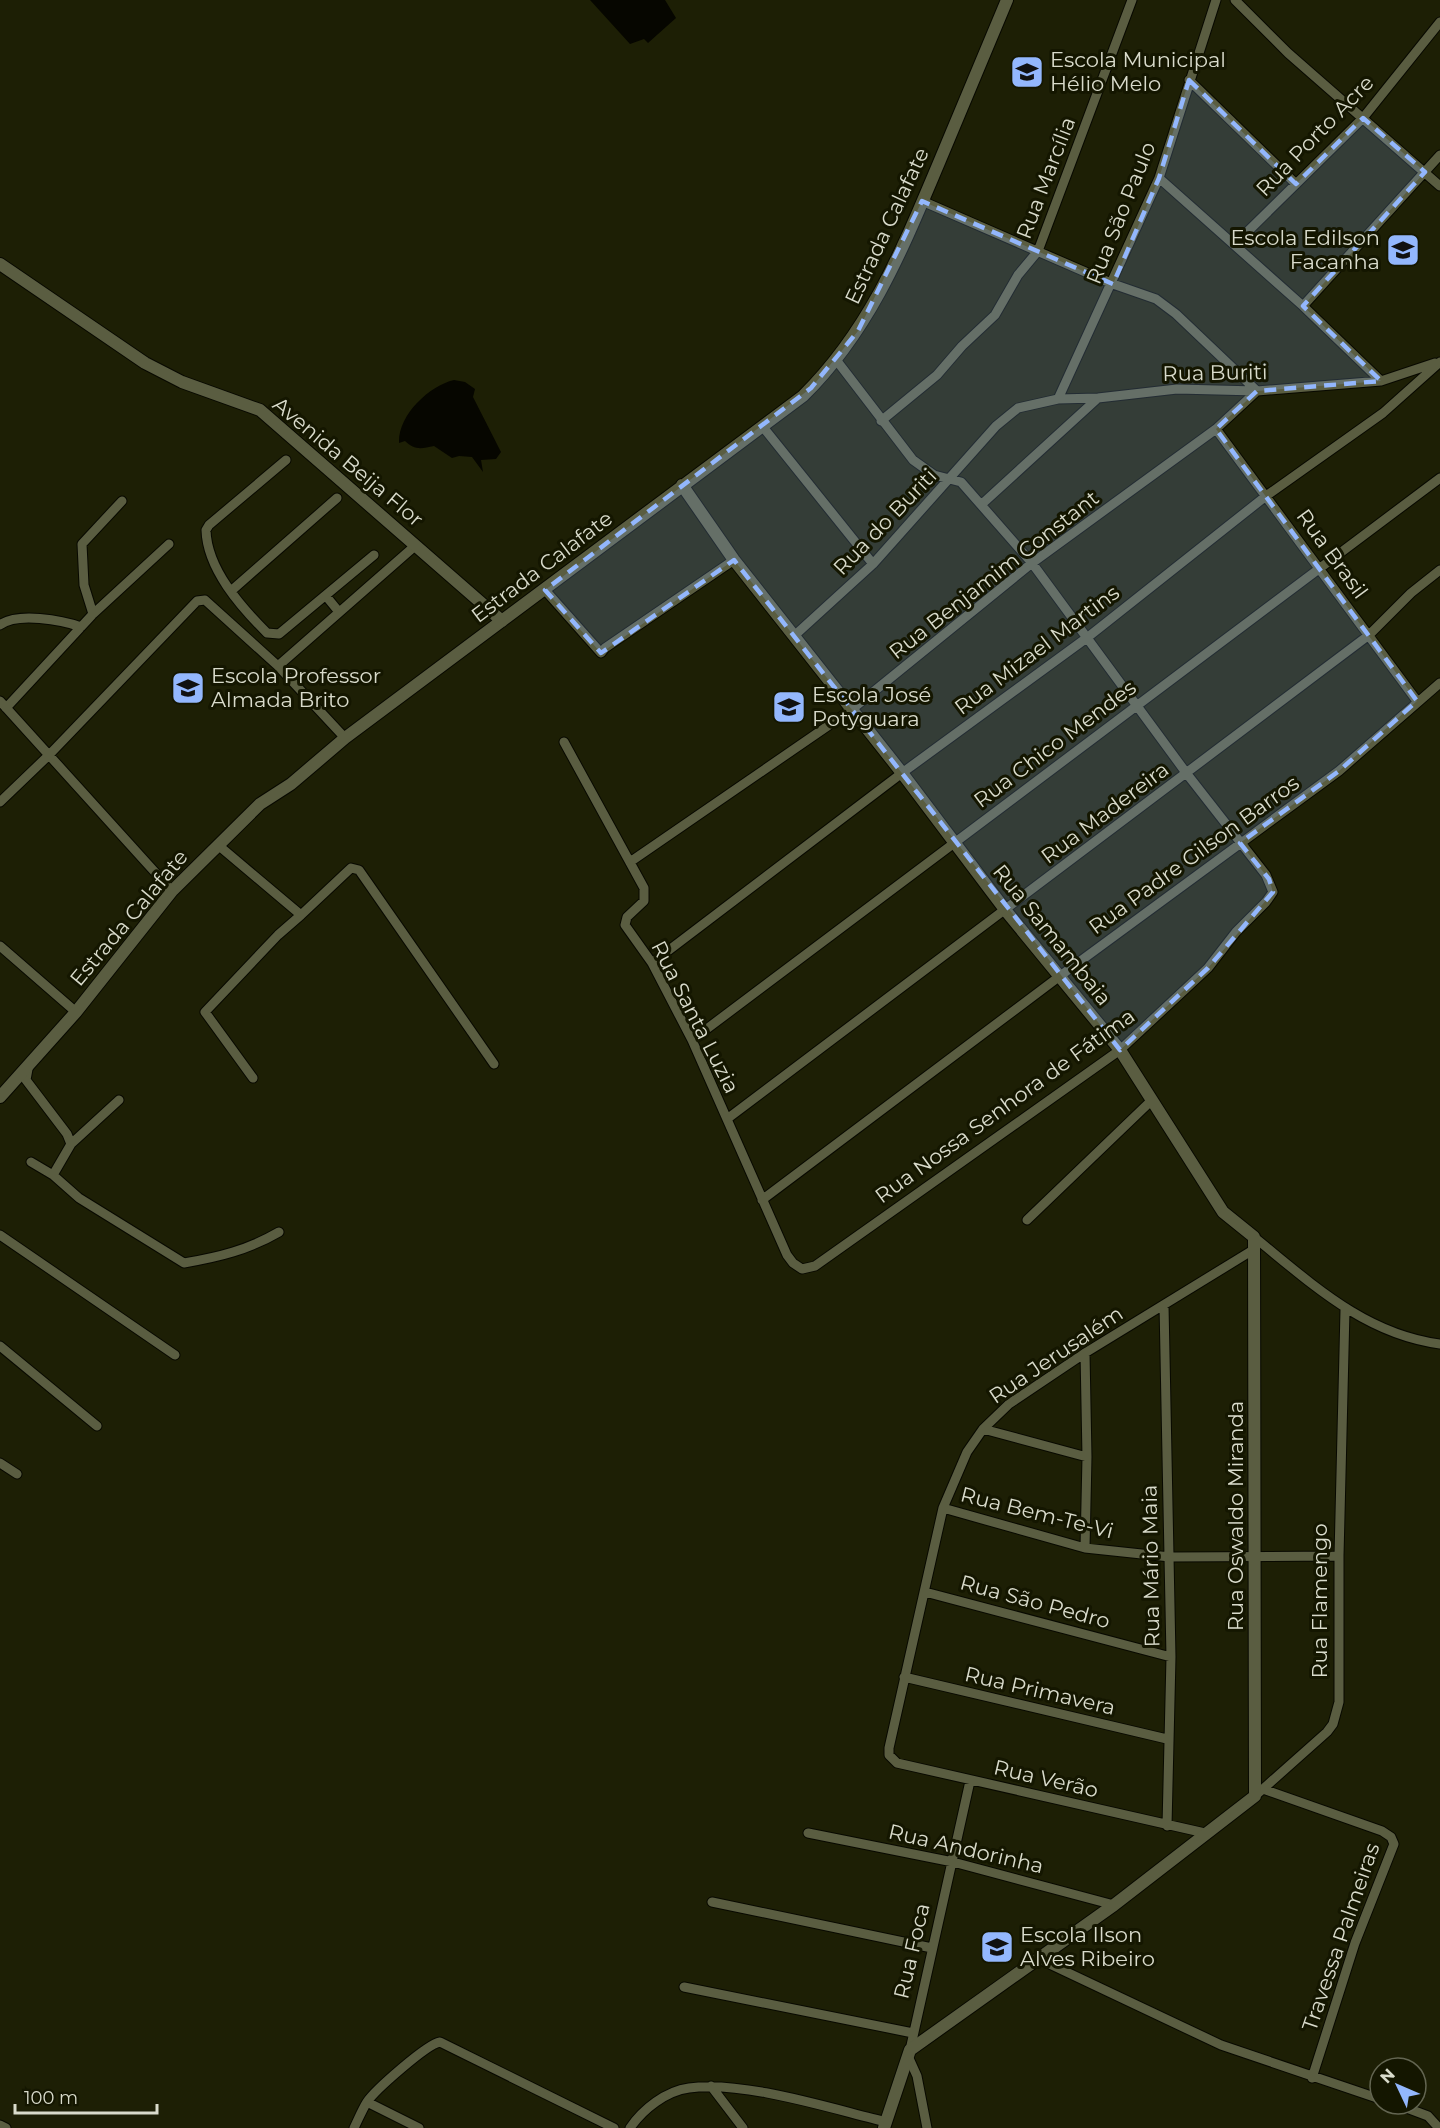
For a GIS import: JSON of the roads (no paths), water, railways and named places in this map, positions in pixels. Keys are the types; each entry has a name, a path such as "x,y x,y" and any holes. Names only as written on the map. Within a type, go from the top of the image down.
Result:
{"street":[{"name":"Estrada Calafate","path":"0,1097 28,1069 76,1012 172,891 260,804 291,784 345,738 682,485 763,427 803,396 837,361 878,297 922,201 1006,0"},
{"name":"Rua Marcília","path":"882,421 937,375 962,345 995,315 1018,275 1038,251 1132,0"},
{"name":"Rua São Paulo","path":"1058,399 1113,284 1159,178 1216,0"},
{"path":"1234,0 1288,53 1440,186"},
{"name":"Rua Porto Acre","path":"1235,244 1363,118 1440,22"},
{"path":"1189,81 1296,184"},
{"path":"1303,306 1440,155"},
{"path":"1159,178 1303,306 1381,381"},
{"path":"922,201 1113,284 1156,298 1257,391"},
{"name":"Avenida Beija Flor","path":"0,264 145,363 182,382 261,410 502,621"},
{"path":"837,361 913,460 925,470 950,481 961,482 1032,563 1240,843"},
{"name":"Rua Buriti","path":"996,426 1018,408 1058,399 1098,398 1177,389 1257,391 1381,381 1440,362"},
{"name":"Rua Mizael Martins","path":"652,963 902,773 1088,637 1266,496 1383,413 1440,362"},
{"name":"Rua Benjamim Constant","path":"630,862 851,710 1032,563 1216,429 1257,391"},
{"path":"982,504 1098,398"},
{"name":"Rua do Buriti","path":"794,636 873,564 950,481 996,426"},
{"path":"763,427 873,564"},
{"name":"Rua Brasil","path":"1216,429 1417,701"},
{"path":"286,460 206,530 212,559 231,591 260,626 272,635 279,634 374,555"},
{"name":"Rua Chico Mendes","path":"692,1040 1440,478"},
{"name":"Rua Samambaia","path":"682,485 734,560 902,773 1006,911 1120,1050 1223,1212 1346,1310 1402,1336 1440,1344"},
{"path":"231,591 337,498"},
{"path":"93,614 84,585 82,543 122,501"},
{"path":"169,544 93,614 3,704 172,891"},
{"path":"278,666 416,545"},
{"path":"545,590 601,653 605,648 734,560"},
{"name":"Rua Madereira","path":"727,1119 1006,911 1187,774 1276,703 1369,635 1411,592 1440,570"},
{"path":"326,596 339,612"},
{"path":"0,802 50,755 197,601 205,600 278,666 345,738"},
{"path":"0,625 10,620 58,619 81,627"},
{"name":"Rua Padre Gilson Barros","path":"762,1200 1060,976 1339,771 1440,683"},
{"name":"Rua Santa Luzia","path":"564,742 644,888 645,897 627,917 625,925 652,963 692,1040 787,1255"},
{"name":"Rua Nossa Senhora de Fátima","path":"787,1255 802,1269 814,1266 1120,1050 1208,968 1236,932 1270,897 1272,885 1240,843"},
{"path":"218,845 301,915"},
{"path":"253,1078 205,1012 279,935 351,868 361,872 494,1064"},
{"path":"0,946 76,1012"},
{"path":"28,1069 26,1080 68,1134 71,1144"},
{"path":"54,1175 71,1144 119,1100"},
{"path":"1026,1220 1152,1100"},
{"path":"31,1162 54,1175 79,1198 184,1263 220,1257 253,1247 279,1232"},
{"path":"0,1235 175,1355"},
{"name":"Rua Oswaldo Miranda","path":"1254,1237 1259,1792"},
{"name":"Rua Jerusalém","path":"889,1748 943,1508 963,1461 983,1429 1009,1404 1085,1353 1253,1250"},
{"name":"Rua Mário Maia","path":"1164,1305 1171,1657 1167,1739 1167,1826"},
{"name":"Rua Flamengo","path":"909,2053 1114,1905 1259,1792 1307,1752 1333,1724 1339,1702 1339,1557 1346,1310"},
{"path":"0,1346 97,1426"},
{"path":"1085,1353 1087,1457 1085,1548"},
{"path":"983,1429 1087,1457"},
{"path":"0,1462 17,1474"},
{"name":"Rua Bem-Te-Vi","path":"943,1508 1085,1548 1170,1557 1339,1557"},
{"name":"Rua São Pedro","path":"925,1592 1171,1657"},
{"name":"Rua Primavera","path":"904,1677 1167,1739"},
{"name":"Rua Verão","path":"889,1748 889,1755 897,1763 1205,1833"},
{"name":"Rua Foca","path":"886,2125 909,2053 970,1781"},
{"name":"Travessa Palmeiras","path":"1259,1792 1382,1831 1391,1837 1394,1844 1355,1943 1312,2078"},
{"name":"Rua Andorinha","path":"808,1833 953,1862 1114,1905"},
{"path":"712,1902 932,1947"},
{"path":"1039,1959 1221,2045 1368,2095"},
{"path":"684,1987 913,2033"},
{"path":"354,2128 367,2102 430,2045 440,2042 614,2128"},
{"path":"909,2053 917,2076 927,2128"},
{"path":"711,2086 742,2128"},
{"path":"630,2128 650,2107 667,2096 688,2088 711,2086 753,2091 886,2125"},
{"path":"367,2102 419,2128"},
{"path":"1428,2116 1439,2128"},
{"path":"0,2125 6,2128"}],"place":[{"name":"Escola Municipal Hélio Melo","path":"1027,72"},
{"name":"Escola Edilson Facanha","path":"1403,250"},
{"name":"Escola Professor Almada Brito","path":"188,688"},
{"name":"Escola José Potyguara","path":"789,707"},
{"name":"Escola Ilson Alves Ribeiro","path":"997,1947"}]}
